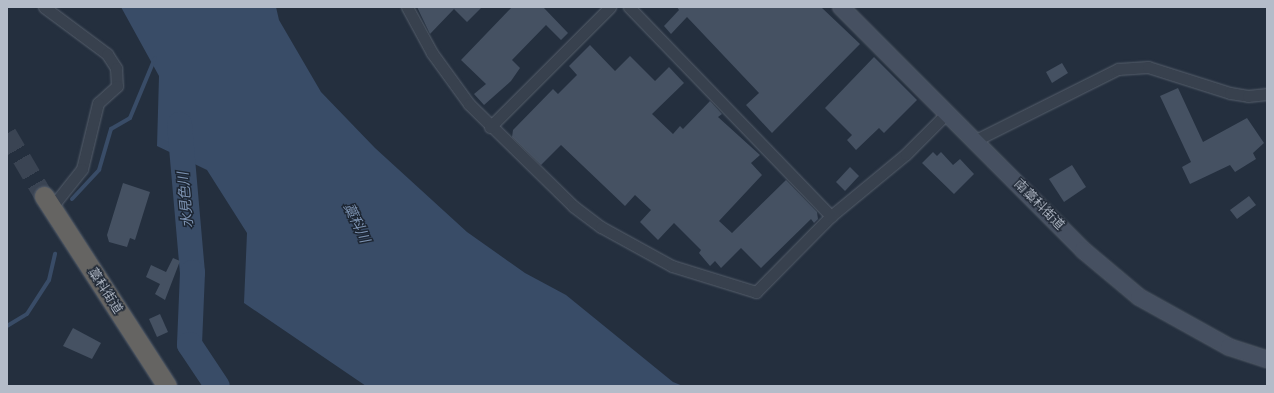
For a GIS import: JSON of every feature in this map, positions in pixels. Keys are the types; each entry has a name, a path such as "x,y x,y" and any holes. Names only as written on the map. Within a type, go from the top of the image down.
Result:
{"highway":[{"name":"藁科街道","path":"48,202 167,386"}],"main road":[{"name":"南藁科街道","path":"841,7 946,114 976,140 1083,250 1139,297 1228,347 1267,359"}],"street":[{"path":"44,7 107,54 116,68 117,86 98,103 82,169 48,202"},
{"path":"407,7 450,80 490,127 572,206 601,227 698,277 756,292 831,216 906,154 946,114"},
{"path":"490,127 610,7"},
{"path":"629,7 831,216"},
{"path":"976,140 1118,68 1148,67 1230,93 1248,96 1267,94"}],"water":[{"name":"藁科川","path":"121,7 276,7 279,20 321,92 375,148 467,232 525,273 566,295 673,382 683,386 366,386 244,303 247,233 207,170 157,146 159,76"}],"building":[{"path":"417,7 482,7 467,22 454,9 430,34"},
{"path":"512,7 544,8 568,33 561,40 546,25 512,60 520,68 511,81 484,105 474,94 486,84 461,60"},
{"path":"677,7 821,7 860,44 772,133 746,105 759,93 687,17 671,34 664,26 679,10"},
{"path":"590,45 615,71 630,56 655,81 669,67 684,83 652,114 673,134 680,126 683,129 710,101 722,114 718,117 760,155 751,163 762,175 719,221 732,233 786,180 817,212 818,219 814,223 811,219 761,268 741,248 721,268 715,261 710,266 699,253 701,250 674,223 658,240 640,222 651,210 635,195 625,206 561,145 541,165 512,137 513,130 553,89 558,94 577,75 569,66"},
{"path":"874,57 917,100 884,133 879,128 856,150 847,140 852,135 825,108"},
{"path":"1062,63 1068,73 1052,83 1046,72"},
{"path":"1178,88 1203,142 1247,118 1264,143 1253,153 1256,159 1235,172 1230,165 1190,184 1182,167 1191,162 1160,96"},
{"path":"933,152 937,156 941,152 953,165 960,159 974,174 954,194 922,163"},
{"path":"1072,165 1086,187 1064,202 1049,179"},
{"path":"850,167 859,176 845,191 836,182"},
{"path":"123,183 150,192 135,240 130,238 127,247 109,242 107,235"},
{"path":"1249,196 1256,205 1237,219 1230,210"},
{"path":"173,258 180,261 165,300 155,294 160,284 146,277 151,265 166,272"},
{"path":"160,314 168,332 157,337 149,319"},
{"path":"73,328 101,343 92,359 63,346"}],"waterway":[{"path":"72,199 99,170 111,129 130,118 155,58"},
{"name":"水見色川","path":"179,124 192,272 189,344 217,386"},
{"path":"7,326 27,314 49,280 55,254"}],"tunnel":[{"path":"7,133 44,196"}]}
